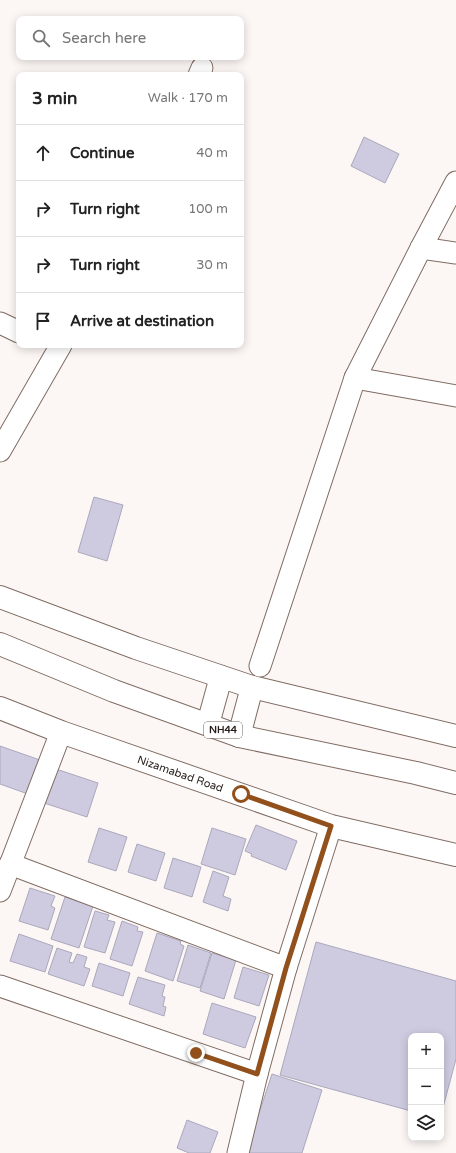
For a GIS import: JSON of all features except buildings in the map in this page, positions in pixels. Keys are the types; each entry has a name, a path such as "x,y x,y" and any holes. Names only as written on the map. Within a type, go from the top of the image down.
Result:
{"main road":[{"path":"0,597 136,648 252,687 456,736"},
{"name":"NH44","path":"0,644 114,691 239,736 416,773 456,783"},
{"path":"208,724 221,677"},
{"path":"239,736 252,687"},
{"name":"Nizamabad Road","path":"0,708 61,732 331,826 456,856"}],"street":[{"path":"260,666 355,378 456,182"},
{"path":"421,248 456,253"},
{"path":"0,323 16,331"},
{"path":"0,451 53,348"},
{"path":"355,378 456,396"},
{"path":"0,891 61,732"},
{"path":"238,1153 257,1074 286,968 331,826"},
{"path":"10,864 286,968"},
{"path":"0,986 257,1074"}],"route":[{"path":"196,1053 257,1074 286,968 331,826 241,794"}]}
